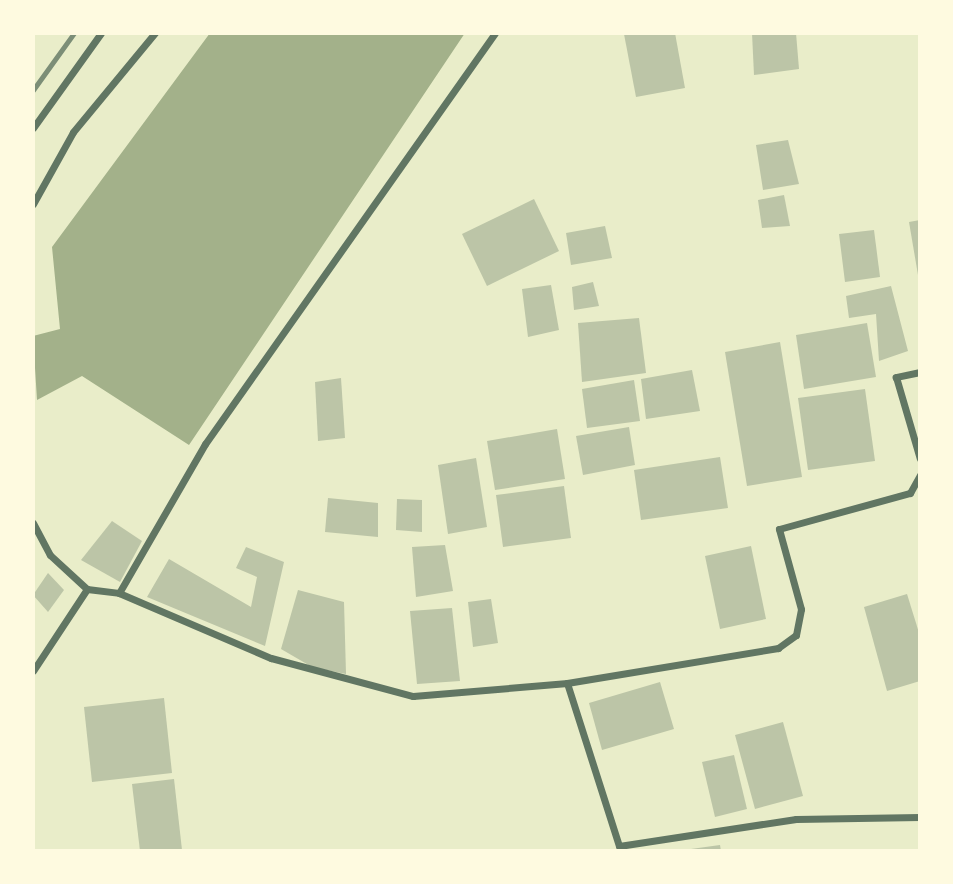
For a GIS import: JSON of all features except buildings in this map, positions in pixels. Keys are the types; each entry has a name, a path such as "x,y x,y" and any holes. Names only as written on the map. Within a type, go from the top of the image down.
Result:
{"street":[{"path":"33,128 101,33"},
{"path":"33,204 73,132 155,33"},
{"path":"119,593 205,444 495,33"},
{"path":"920,372 896,377 920,459"},
{"path":"33,523 50,555 87,589 119,593 271,658 413,696 567,683 778,648 796,635 801,609 779,529 910,493 920,475"},
{"path":"33,671 87,589"},
{"path":"567,683 619,846 796,819 920,817"}],"shaded area":[{"path":"210,33 465,33 189,445 82,376 37,400 33,336 60,329 52,247"}],"railway":[{"path":"33,90 74,33"}]}
